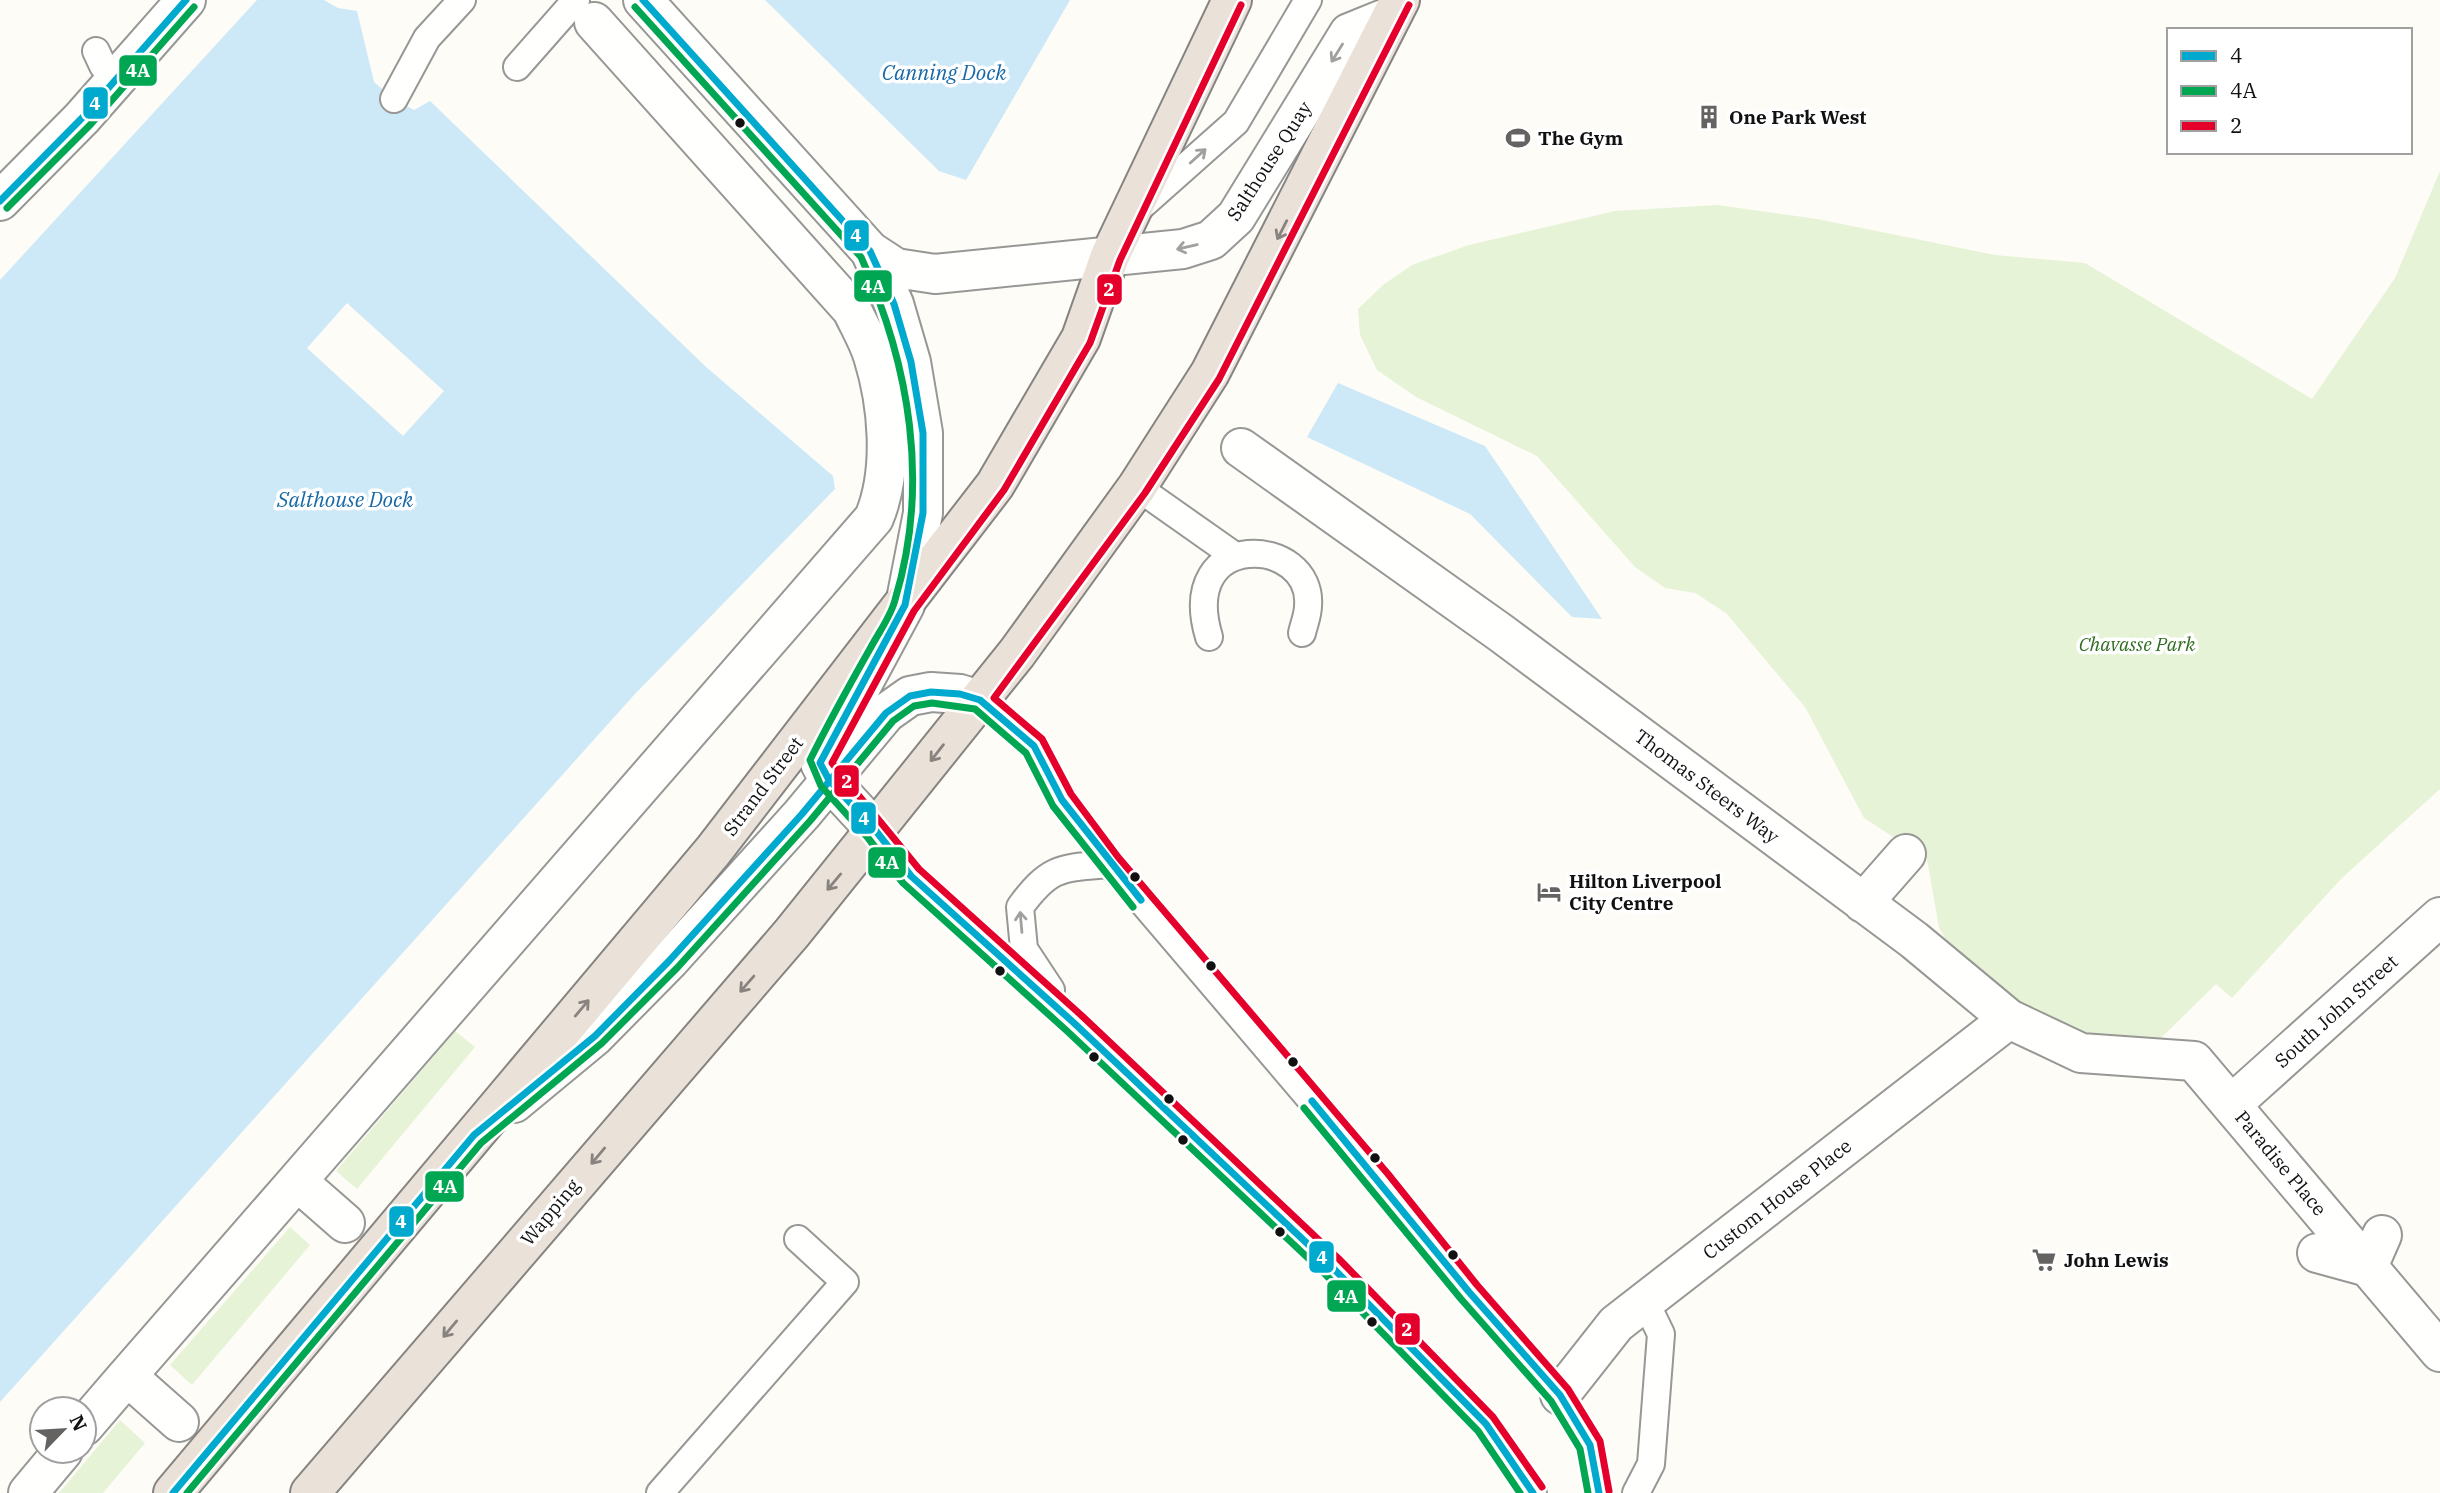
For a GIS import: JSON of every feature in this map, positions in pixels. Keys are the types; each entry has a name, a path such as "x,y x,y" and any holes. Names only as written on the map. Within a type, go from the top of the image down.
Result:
{"highway":[{"name":"Strand Street","path":"474,1135 713,851 995,485 1081,338 1110,256 1232,0"},
{"path":"876,831 980,700 1137,487 1210,373 1395,8"},
{"name":"Wapping","path":"310,1493 792,933 876,831"},
{"path":"173,1493 474,1135"}],"street":[{"name":"Salthouse Quay","path":"643,0 870,251 896,268 935,274 1183,249 1211,240 1236,217 1349,33 1395,8"},
{"path":"0,201 107,64 182,2"},
{"path":"98,1410 874,517 884,494 885,423 873,356 852,310 585,11"},
{"name":"Salthouse Quay","path":"829,780 820,763 905,605 923,513 923,433 906,345 894,304 870,251"},
{"name":"Thomas Steers Way","path":"1241,448 1501,633 1863,903 1927,934 2009,1020 2082,1047 2197,1054"},
{"path":"474,1135 594,1036 742,882 886,713 910,696 930,692 960,694 980,700"},
{"path":"829,780 876,831"},
{"path":"1863,903 1906,854"},
{"name":"South John Street","path":"2232,1104 2440,917"},
{"name":"Custom House Place","path":"1560,1395 1616,1324 2009,1020"},
{"name":"Paradise Place","path":"2197,1054 2232,1104 2375,1251 2440,1352"},
{"path":"297,1181 345,1223"},
{"path":"2317,1253 2375,1251"},
{"path":"127,1376 179,1422"},
{"path":"27,1493 51,1465"}],"lane":[{"path":"394,99 427,38 461,0"},
{"path":"1129,218 1236,122 1308,0"},
{"path":"517,66 585,11"},
{"path":"1137,487 1235,556"},
{"path":"1209,637 1201,608 1208,580 1228,559 1256,552 1282,559 1301,579 1309,604 1301,633"},
{"path":"980,700 1034,746 1062,800 1110,864 1380,1181 1469,1292 1560,1395 1590,1445 1599,1493"},
{"path":"876,831 911,876 1074,1023 1360,1296 1486,1424 1533,1493"},
{"path":"1074,1023 1024,949 1020,907 1040,880 1068,867 1110,864"},
{"path":"660,1493 845,1282 799,1239"},
{"path":"1636,1493 1651,1464 1661,1334 1646,1301"}],"green space":[{"name":"Chavasse Park","path":"2440,171 2440,789 2342,878 2232,998 2216,984 2160,1039 2075,1038 1962,967 1939,928 1927,859 1864,818 1805,707 1726,613 1695,593 1665,588 1635,567 1537,456 1416,397 1377,370 1360,335 1358,309 1383,285 1412,265 1469,245 1615,211 1717,205 1817,219 1995,255 2085,263 2312,399 2395,278"},
{"path":"455,1031 475,1047 357,1189 336,1171"},
{"path":"290,1227 310,1245 192,1385 170,1365"},
{"path":"120,1420 145,1443 103,1493 59,1493 82,1465 98,1465 98,1446"}],"water":[{"name":"Salthouse Dock","path":"257,0 324,0 338,8 357,11 374,82 394,99 414,110 430,101 705,366 833,476 835,489 634,695 0,1402 0,280"},
{"name":"Canning Dock","path":"765,0 1070,0 966,180 939,171"},
{"path":"1338,383 1485,446 1602,619 1572,617 1470,514 1307,437"}],"pier":[{"path":"347,303 444,391 403,436 307,348"}],"transit line":[{"name":"4","path":"0,201 82,118 186,0"},
{"name":"4","path":"643,0 870,251 894,304 911,362 923,433 923,513 905,605 820,763 829,780 876,831 911,876 1074,1023 1332,1267 1486,1424 1533,1493"},
{"name":"2","path":"1241,5 1120,260 1090,343 1004,490 914,611 832,763 919,869 1081,1015 1339,1259 1493,1417 1542,1487"},
{"name":"2","path":"1409,5 1219,379 1145,493 994,698 1042,739 1071,794 1118,857 1388,1174 1477,1285 1568,1389 1600,1441 1609,1491"},
{"name":"4A","path":"7,208 90,125 194,7"},
{"name":"4A","path":"635,7 861,257 878,298 903,382 913,469 906,556 891,612 810,760 821,786 868,838 903,883 1067,1031 1325,1274 1478,1431 1520,1493"},
{"name":"4","path":"173,1493 474,1135 595,1036 669,961 802,814 886,713 910,696 931,692 960,694 980,700 1034,746 1062,800 1141,900"},
{"name":"4A","path":"187,1493 481,1143 602,1043 677,968 810,821 893,721 914,706 932,703 975,709 1026,753 1053,806 1133,907"},
{"name":"4","path":"1312,1101 1469,1292 1560,1395 1590,1445 1599,1493"},
{"name":"4A","path":"1304,1108 1461,1299 1551,1401 1580,1449 1588,1493"}],"place":[{"name":"One Park West","path":"1709,117"},
{"name":"The Gym","path":"1518,138"},
{"name":"Hilton Liverpool City Centre","path":"1549,892"},
{"name":"John Lewis","path":"2044,1260"}]}
